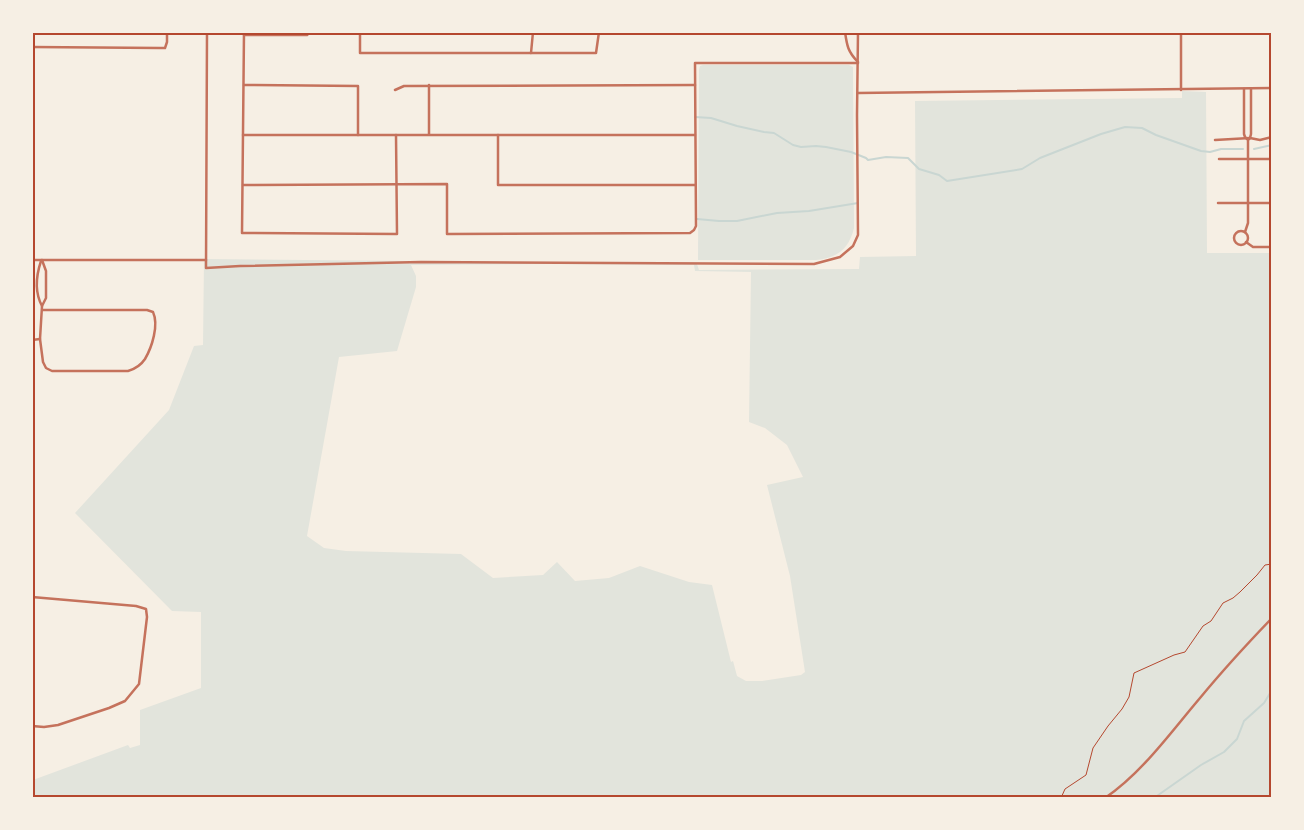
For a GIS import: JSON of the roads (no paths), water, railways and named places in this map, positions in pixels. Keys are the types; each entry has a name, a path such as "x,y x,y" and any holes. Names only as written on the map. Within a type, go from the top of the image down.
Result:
{"street":[{"path":"32,47 165,48 167,32"},
{"path":"207,32 206,268 421,262 814,264 840,257 853,246 858,234 858,32"},
{"path":"310,32 307,35 244,33 242,233 397,234 396,135"},
{"path":"360,32 360,53 596,53 599,32"},
{"path":"531,53 533,32"},
{"path":"845,32 850,54 858,63"},
{"path":"1181,32 1181,90"},
{"path":"243,185 447,184 446,234 690,232 696,226 695,63 858,63"},
{"path":"244,85 358,86 358,135"},
{"path":"395,90 404,86 695,85"},
{"path":"429,86 429,135"},
{"path":"858,94 1272,88"},
{"path":"1244,89 1244,134 1248,139"},
{"path":"1245,232 1237,232 1234,236 1234,241 1239,245 1244,244 1248,237 1245,232 1248,223 1248,139 1251,134 1251,89"},
{"path":"243,135 695,135"},
{"path":"498,135 498,185 696,185"},
{"path":"1215,140 1260,140 1272,137"},
{"path":"1219,159 1272,159"},
{"path":"1218,203 1272,203"},
{"path":"1246,242 1253,247 1272,247"},
{"path":"32,260 206,260"},
{"path":"42,260 38,271 38,298 42,308"},
{"path":"42,260 46,271 46,298 42,308 40,339 43,362 46,368 52,371 128,371 139,366 144,360 155,333 156,317 153,312 147,310 42,308"},
{"path":"33,340 40,339"},
{"path":"32,597 136,606 146,609 147,617 139,684 125,701 58,725 32,726"},
{"path":"1105,798 1136,772 1213,682 1272,618"}],"waterway":[{"path":"695,117 711,118 737,126 774,133 793,145 801,147 816,146 851,152 868,160 886,157 908,158 919,169 939,175 947,181 1022,169 1040,158 1101,134 1125,127 1142,128 1201,151 1243,149"},
{"path":"1254,149 1272,145"},
{"path":"697,219 737,221 777,213 809,211 858,203"},
{"path":"1154,798 1201,765 1224,752 1237,739 1244,721 1264,703 1272,690"}]}
